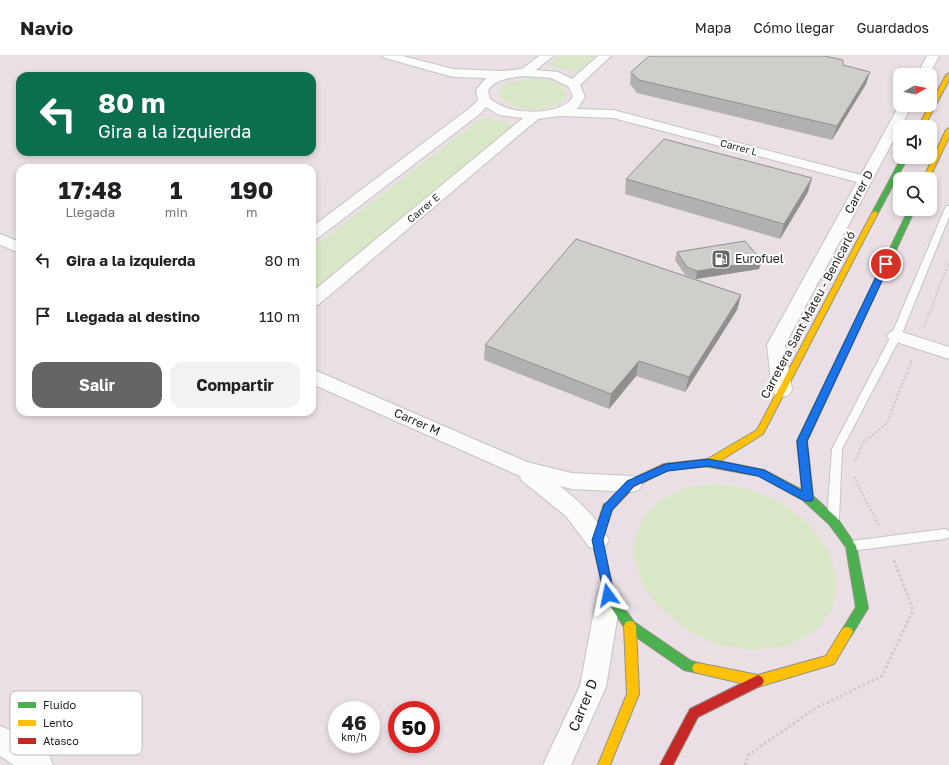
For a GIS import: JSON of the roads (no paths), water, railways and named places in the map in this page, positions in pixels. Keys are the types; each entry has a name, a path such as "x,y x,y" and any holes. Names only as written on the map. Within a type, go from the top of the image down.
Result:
{"main road":[{"path":"925,120 949,75"},
{"path":"929,172 949,130"},
{"name":"Carretera Sant Mateu - Benicarló","path":"709,463 760,432 901,164"},
{"path":"808,498 802,441 909,216"},
{"path":"666,765 694,713 758,682 830,660 862,608 851,546 833,521 808,498 761,473 709,463 666,467 631,484 608,508 597,540 608,595 630,626 688,666 758,682"},
{"path":"604,765 633,694 630,626"}],"street":[{"path":"389,56 453,73 502,75 525,72 554,75 574,85 579,97 574,106 560,112 534,116 504,112 453,73"},
{"path":"525,72 547,56"},
{"path":"574,85 605,56"},
{"path":"926,68 933,56"},
{"path":"316,232 476,110 489,81 502,75"},
{"name":"Carrer L","path":"579,97 613,114 865,180"},
{"name":"Carrer L","path":"560,112 613,114"},
{"name":"Carrer D","path":"782,390 776,345 902,112"},
{"name":"Carrer E","path":"316,298 534,116"},
{"path":"0,239 16,246"},
{"path":"896,336 949,353"},
{"name":"Carrer M","path":"316,378 522,469 572,481 631,484"},
{"name":"Carrer M","path":"522,469 574,510 597,540"},
{"name":"Carrer D","path":"557,765 593,687 608,595"},
{"path":"0,740 10,746"},
{"path":"23,755 39,765"}],"lane":[{"path":"833,521 837,449 896,336 949,208"},
{"path":"851,546 945,534"}],"place":[{"name":"Eurofuel","path":"721,259"}]}
